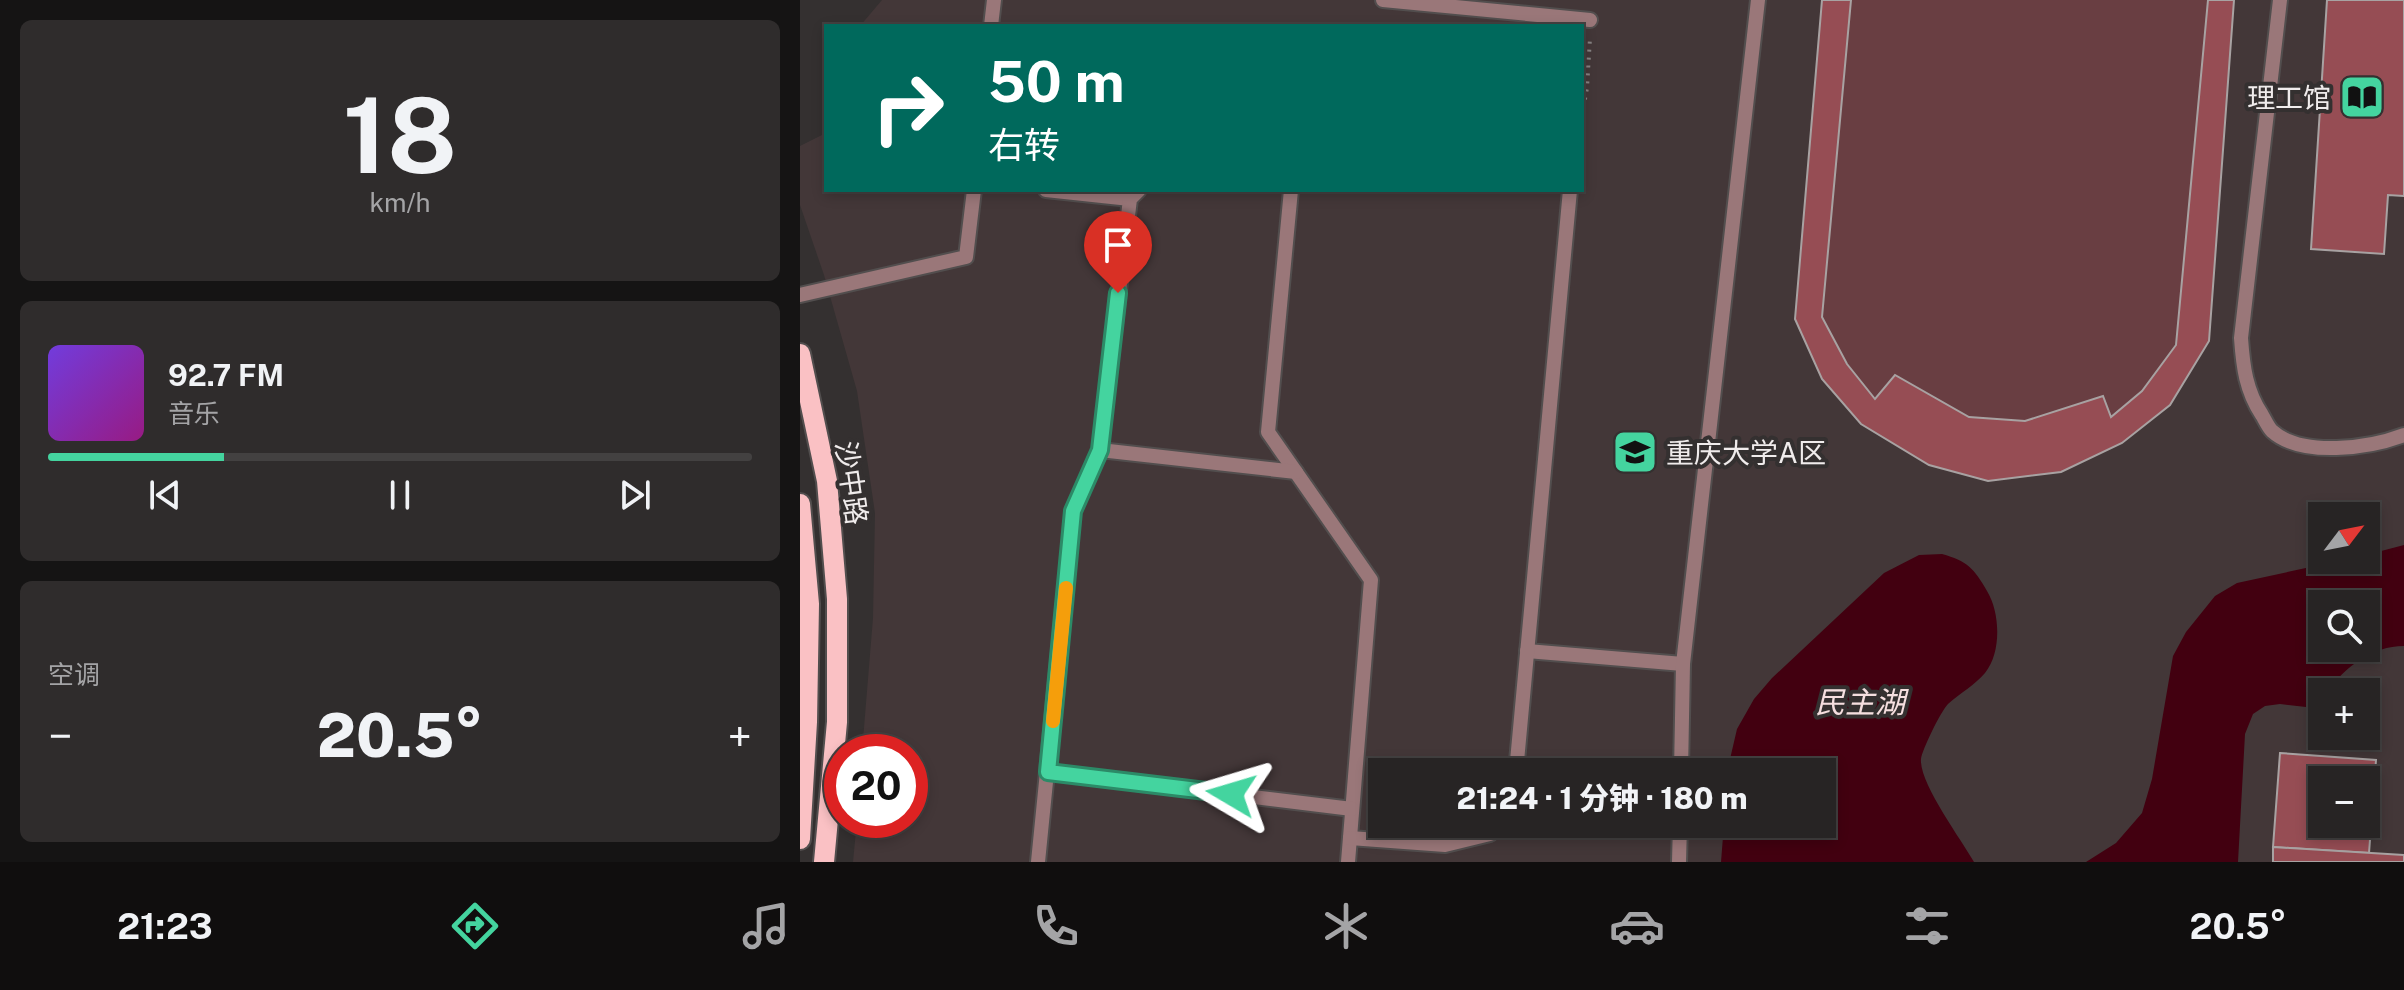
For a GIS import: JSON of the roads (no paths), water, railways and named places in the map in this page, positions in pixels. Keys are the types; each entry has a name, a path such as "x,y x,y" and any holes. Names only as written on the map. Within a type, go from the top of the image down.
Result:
{"main road":[{"name":"沙中路","path":"800,354 827,481 837,599 837,722 824,862"},
{"name":"沙中路","path":"800,504 809,604 807,722 800,839"}],"lane":[{"path":"991,24 994,0"},
{"path":"1383,0 1590,20"},
{"path":"1681,758 1683,664 1758,0"},
{"path":"2280,0 2241,338 2243,371 2254,403 2272,430 2293,442 2321,447 2354,447 2387,442 2404,435"},
{"path":"800,295 966,257 974,192"},
{"path":"1038,862 1073,511 1100,450 1134,195 1081,192"},
{"path":"1291,192 1268,432 1371,580 1348,862"},
{"path":"1517,758 1570,192"},
{"path":"1100,450 1296,472"},
{"path":"1527,651 1683,664"},
{"path":"1048,772 1352,809"},
{"path":"1350,838 1445,845 1474,838"},
{"path":"1679,862 1680,838"}],"water":[{"path":"2404,545 2404,646 2380,650 2380,590 2308,590 2308,662 2357,662 2339,678 2308,678 2308,706 2265,706 2253,714 2245,734 2238,862 2086,862 2116,843 2142,813 2152,779 2173,656 2186,632 2215,596 2237,583 2308,568 2308,574 2380,574 2380,551"},
{"name":"民主湖","path":"1942,554 1974,571 1991,600 1997,621 1997,643 1990,664 1981,677 1945,708 1921,759 1933,796 1974,862 1721,862 1723,838 1836,838 1836,758 1730,758 1737,729 1754,699 1772,678 1884,573 1919,555"}],"place":[{"name":"理工馆","path":"2362,97"},
{"name":"重庆大学A区","path":"1635,452"}]}
